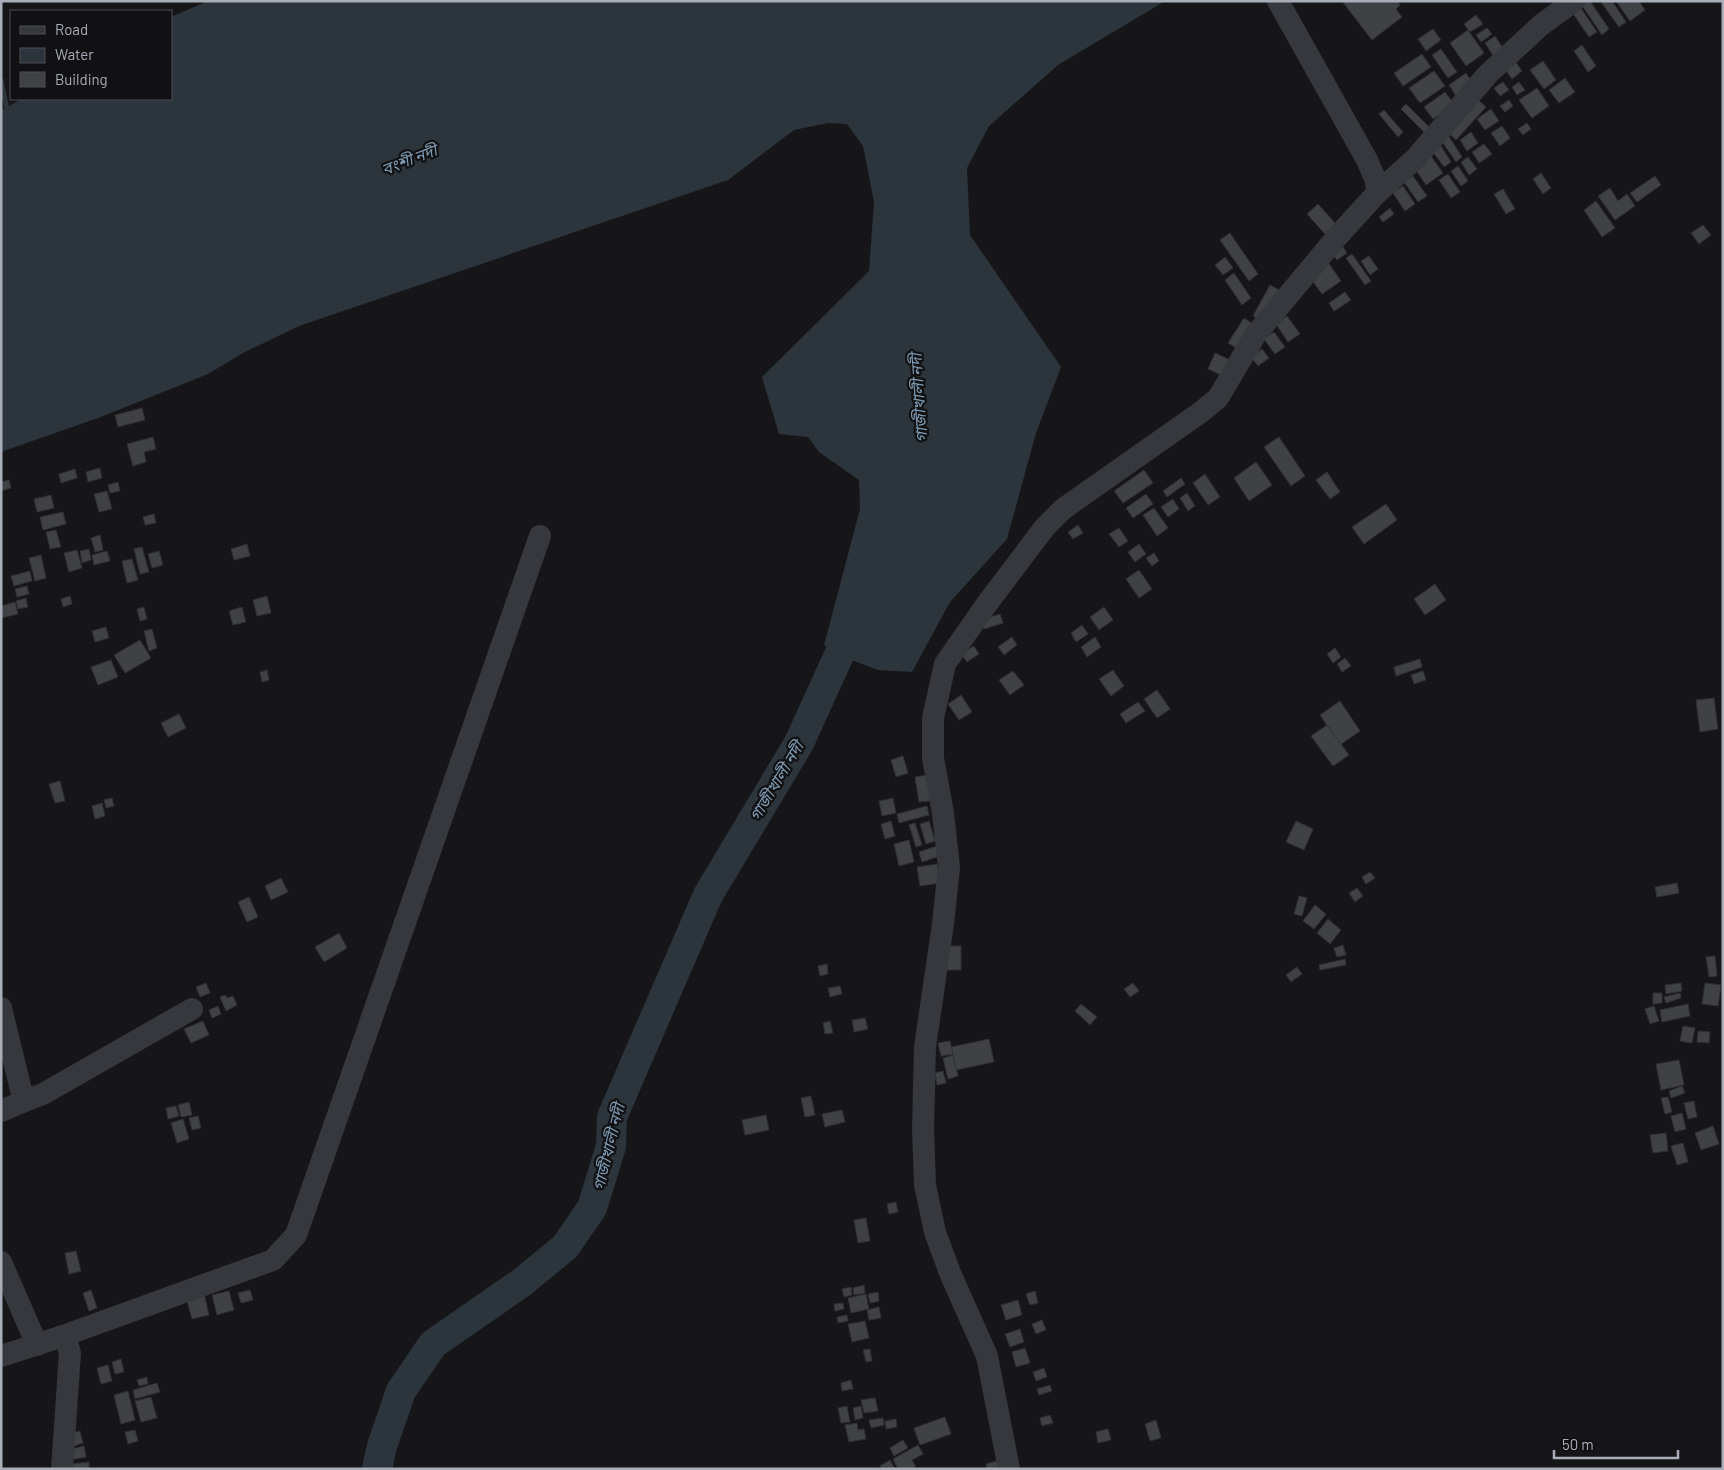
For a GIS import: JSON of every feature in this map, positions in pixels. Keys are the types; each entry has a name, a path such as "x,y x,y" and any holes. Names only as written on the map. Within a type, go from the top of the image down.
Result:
{"street":[{"path":"1278,1 1367,160 1376,182 1377,192"},
{"path":"1009,1469 987,1356 934,1232 925,1185 923,1129 925,1047 943,924 949,867 943,813 933,758 933,718 945,664 986,604 1045,527 1063,509 1218,398 1256,334 1377,192 1416,158 1488,74 1541,25 1574,1"},
{"path":"1,1356 60,1337 273,1260 296,1235 540,536"},
{"path":"1,1008 21,1090 28,1100"},
{"path":"1,1111 51,1090 192,1010"},
{"path":"1,1262 36,1345"},
{"path":"60,1337 67,1343 70,1353 62,1469"}],"water":[{"name":"বংশী নদী","path":"208,1 1165,1 1058,65 989,126 967,168 970,235 1061,367 1036,433 1007,539 950,602 912,672 878,670 839,655 824,645 860,509 859,480 819,452 808,437 779,434 762,377 869,271 874,202 863,146 847,124 828,123 794,130 728,180 299,326 243,353 208,374 98,418 1,452 1,109 19,100 172,100 172,17"}],"building":[{"path":"1342,1 1397,1 1400,5 1396,9 1402,17 1372,40"},
{"path":"1585,1 1590,1 1609,29 1602,35 1581,4"},
{"path":"1612,1 1626,22 1619,27 1601,2"},
{"path":"1616,1 1639,1 1645,10 1630,21"},
{"path":"1578,4 1597,32 1589,37 1570,9"},
{"path":"1476,15 1483,24 1470,32 1464,24"},
{"path":"1487,28 1492,34 1481,42 1476,35"},
{"path":"1433,29 1441,40 1426,51 1418,39"},
{"path":"1468,30 1484,53 1466,66 1450,43"},
{"path":"1495,36 1504,50 1494,57 1485,43"},
{"path":"1582,45 1596,66 1588,72 1574,51"},
{"path":"1441,49 1457,72 1448,78 1432,55"},
{"path":"1422,54 1431,67 1403,86 1394,73"},
{"path":"1515,61 1522,71 1512,79 1504,68"},
{"path":"1543,61 1556,80 1544,89 1530,70"},
{"path":"1434,71 1445,86 1420,103 1409,88"},
{"path":"1466,73 1473,84 1456,96 1449,85"},
{"path":"1565,78 1575,92 1559,103 1549,90"},
{"path":"1503,82 1509,90 1500,96 1494,88"},
{"path":"1519,82 1525,90 1517,95 1512,87"},
{"path":"1537,88 1549,106 1532,118 1519,100"},
{"path":"1445,92 1454,104 1433,119 1424,107"},
{"path":"1477,99 1486,107 1456,140 1447,132"},
{"path":"1509,100 1513,106 1505,112 1500,106"},
{"path":"1406,104 1429,127 1425,133 1401,109"},
{"path":"1491,109 1499,121 1485,130 1477,119"},
{"path":"1384,110 1403,132 1398,137 1379,114"},
{"path":"1527,123 1531,129 1523,135 1518,129"},
{"path":"1502,126 1510,138 1500,146 1491,133"},
{"path":"1471,132 1478,143 1467,151 1460,140"},
{"path":"1448,135 1462,157 1456,162 1441,140"},
{"path":"1484,144 1492,154 1479,163 1472,152"},
{"path":"1441,146 1451,162 1444,167 1433,152"},
{"path":"1431,156 1443,173 1426,185 1414,167"},
{"path":"1468,157 1477,169 1469,175 1461,162"},
{"path":"1458,166 1468,181 1461,186 1451,171"},
{"path":"1541,173 1551,188 1543,194 1533,179"},
{"path":"1448,174 1460,192 1451,198 1439,180"},
{"path":"1413,176 1427,196 1418,202 1404,182"},
{"path":"1655,176 1661,185 1637,202 1630,193"},
{"path":"1403,186 1415,204 1405,211 1393,193"},
{"path":"1610,188 1618,201 1627,194 1635,206 1615,220 1598,196"},
{"path":"1503,189 1515,209 1506,214 1494,194"},
{"path":"1596,201 1615,228 1602,237 1584,210"},
{"path":"1318,204 1336,224 1325,234 1307,214"},
{"path":"1390,208 1394,214 1383,222 1379,217"},
{"path":"1703,225 1711,235 1699,244 1691,233"},
{"path":"1230,233 1258,274 1249,281 1220,240"},
{"path":"1341,244 1347,253 1337,260 1330,251"},
{"path":"1352,254 1371,281 1365,285 1346,258"},
{"path":"1369,256 1378,269 1370,275 1361,261"},
{"path":"1225,257 1233,268 1223,275 1215,265"},
{"path":"1325,258 1341,281 1322,294 1306,272"},
{"path":"1234,273 1251,298 1242,305 1225,280"},
{"path":"1270,285 1279,290 1261,321 1253,316"},
{"path":"1345,292 1351,300 1334,311 1329,303"},
{"path":"1287,316 1300,334 1288,342 1276,324"},
{"path":"1244,318 1254,325 1238,349 1228,343"},
{"path":"1274,332 1285,347 1275,354 1264,339"},
{"path":"1262,349 1269,358 1258,366 1251,357"},
{"path":"1215,353 1230,360 1223,376 1208,369"},
{"path":"142,408 145,420 118,427 115,415"},
{"path":"153,437 156,449 144,452 146,462 133,466 127,444"},
{"path":"1279,437 1305,476 1291,486 1264,447"},
{"path":"1256,462 1272,485 1249,501 1234,478"},
{"path":"100,468 102,478 88,482 86,472"},
{"path":"75,469 77,478 61,483 59,474"},
{"path":"1144,470 1153,483 1123,503 1114,491"},
{"path":"1327,472 1340,492 1330,499 1316,480"},
{"path":"1205,474 1220,497 1208,505 1193,483"},
{"path":"1181,478 1185,484 1167,497 1163,491"},
{"path":"9,480 11,488 1,491 1,482"},
{"path":"118,482 120,491 110,493 108,485"},
{"path":"107,491 112,509 99,512 94,494"},
{"path":"1187,493 1195,506 1188,511 1180,498"},
{"path":"1146,494 1153,504 1133,518 1126,508"},
{"path":"51,495 54,508 37,512 34,499"},
{"path":"1173,499 1179,509 1168,517 1161,507"},
{"path":"1386,504 1397,520 1364,544 1352,527"},
{"path":"1154,508 1168,528 1157,536 1143,515"},
{"path":"63,512 66,524 43,530 40,517"},
{"path":"154,514 156,523 145,525 143,517"},
{"path":"1078,525 1083,533 1073,539 1068,532"},
{"path":"1119,528 1128,541 1119,547 1109,534"},
{"path":"56,530 61,547 50,549 46,532"},
{"path":"100,535 103,550 95,552 91,538"},
{"path":"247,544 250,556 234,560 231,549"},
{"path":"1139,544 1146,554 1135,562 1128,552"},
{"path":"142,547 149,572 140,574 134,549"},
{"path":"89,549 91,560 82,563 80,551"},
{"path":"77,550 82,568 69,572 64,553"},
{"path":"107,551 110,561 94,565 92,555"},
{"path":"159,551 163,565 152,568 148,554"},
{"path":"1154,553 1159,561 1152,566 1146,558"},
{"path":"41,555 46,578 35,581 29,558"},
{"path":"132,559 138,580 127,583 122,561"},
{"path":"1139,570 1152,589 1139,598 1126,579"},
{"path":"30,571 32,581 14,586 11,576"},
{"path":"1435,584 1446,600 1425,615 1414,599"},
{"path":"27,586 29,594 17,597 15,589"},
{"path":"70,596 72,604 63,607 61,599"},
{"path":"267,596 271,613 257,616 253,600"},
{"path":"26,598 28,607 18,609 16,601"},
{"path":"15,602 18,614 1,618 1,606"},
{"path":"144,607 147,619 140,621 137,609"},
{"path":"242,607 246,622 233,625 229,611"},
{"path":"1104,607 1113,620 1099,630 1090,617"},
{"path":"1000,614 1003,623 984,629 981,620"},
{"path":"1082,625 1088,634 1076,642 1071,633"},
{"path":"106,627 109,638 95,642 92,631"},
{"path":"152,629 157,648 149,651 144,631"},
{"path":"1012,637 1017,645 1004,655 998,647"},
{"path":"1095,637 1101,647 1087,657 1081,647"},
{"path":"140,640 151,658 125,673 114,655"},
{"path":"974,646 979,654 967,662 961,654"},
{"path":"1335,648 1341,657 1333,663 1327,654"},
{"path":"1345,658 1351,666 1342,672 1337,664"},
{"path":"1420,659 1422,667 1396,676 1394,667"},
{"path":"111,660 118,677 98,685 91,667"},
{"path":"267,670 269,680 262,682 260,672"},
{"path":"1113,670 1124,686 1111,696 1099,679"},
{"path":"1013,671 1024,685 1010,695 999,680"},
{"path":"1423,671 1426,680 1414,684 1411,675"},
{"path":"1157,690 1170,709 1157,718 1144,699"},
{"path":"961,695 972,712 959,720 948,704"},
{"path":"1714,698 1718,729 1700,732 1696,700"},
{"path":"1340,701 1360,731 1340,745 1320,715"},
{"path":"1138,702 1145,711 1126,723 1120,714"},
{"path":"179,714 186,728 168,737 161,723"},
{"path":"1327,725 1349,755 1333,766 1311,736"},
{"path":"903,756 908,773 896,777 891,760"},
{"path":"936,774 939,800 919,802 915,777"},
{"path":"60,781 65,801 55,803 49,784"},
{"path":"112,798 114,806 106,808 104,800"},
{"path":"893,798 896,813 882,816 879,801"},
{"path":"102,803 105,816 95,819 92,806"},
{"path":"927,806 929,815 899,823 897,814"},
{"path":"891,821 895,836 885,839 881,824"},
{"path":"929,821 935,841 926,844 920,824"},
{"path":"1296,821 1313,829 1304,850 1286,842"},
{"path":"915,823 922,845 916,847 909,825"},
{"path":"909,840 914,862 899,866 894,844"},
{"path":"940,845 943,855 922,862 919,852"},
{"path":"937,864 940,883 920,886 917,867"},
{"path":"1370,872 1375,878 1366,884 1362,877"},
{"path":"281,878 288,892 271,900 265,886"},
{"path":"1677,883 1679,893 1657,897 1655,887"},
{"path":"1357,888 1363,896 1355,902 1349,893"},
{"path":"1299,896 1307,898 1302,916 1294,914"},
{"path":"249,897 258,917 247,922 238,902"},
{"path":"1315,905 1326,914 1314,929 1303,921"},
{"path":"1328,919 1341,930 1330,944 1317,933"},
{"path":"339,933 347,948 324,962 315,947"},
{"path":"1343,945 1346,955 1337,957 1334,948"},
{"path":"946,946 961,946 961,970 946,970"},
{"path":"1715,956 1717,976 1709,977 1706,957"},
{"path":"1345,959 1346,965 1320,970 1319,965"},
{"path":"827,964 828,974 820,976 818,966"},
{"path":"1297,967 1302,974 1291,982 1286,975"},
{"path":"206,983 210,993 200,997 196,987"},
{"path":"1133,983 1139,991 1130,997 1124,989"},
{"path":"1681,983 1682,991 1666,994 1665,985"},
{"path":"1705,983 1721,985 1718,1006 1702,1004"},
{"path":"840,986 842,994 830,997 828,988"},
{"path":"1653,993 1662,993 1662,1003 1653,1004"},
{"path":"1680,993 1681,998 1666,1003 1664,997"},
{"path":"225,995 227,998 233,996 237,1005 226,1011 220,997"},
{"path":"1081,1004 1097,1017 1090,1025 1075,1011"},
{"path":"1688,1004 1690,1016 1662,1022 1660,1010"},
{"path":"218,1006 221,1014 212,1018 209,1010"},
{"path":"1654,1006 1659,1021 1650,1024 1645,1009"},
{"path":"865,1018 868,1029 854,1032 852,1020"},
{"path":"203,1021 209,1035 191,1043 184,1029"},
{"path":"830,1021 833,1033 825,1034 823,1023"},
{"path":"1683,1026 1695,1028 1692,1043 1680,1041"},
{"path":"1698,1031 1710,1032 1709,1043 1697,1042"},
{"path":"989,1039 994,1062 956,1070 951,1047"},
{"path":"950,1041 953,1054 941,1056 938,1043"},
{"path":"953,1055 958,1076 948,1079 943,1058"},
{"path":"1679,1060 1684,1085 1661,1090 1656,1064"},
{"path":"943,1071 946,1083 937,1085 935,1073"},
{"path":"1682,1086 1685,1093 1671,1098 1669,1091"},
{"path":"811,1096 815,1115 805,1117 801,1098"},
{"path":"1668,1097 1672,1112 1665,1114 1661,1098"},
{"path":"1694,1101 1697,1117 1688,1119 1684,1103"},
{"path":"189,1102 192,1115 181,1117 178,1105"},
{"path":"176,1106 179,1116 168,1119 166,1108"},
{"path":"842,1110 845,1122 825,1127 822,1114"},
{"path":"1682,1113 1686,1129 1675,1132 1671,1116"},
{"path":"766,1115 769,1130 745,1135 742,1120"},
{"path":"198,1116 201,1128 192,1130 189,1118"},
{"path":"183,1119 189,1139 177,1143 171,1123"},
{"path":"1713,1126 1719,1144 1701,1150 1695,1133"},
{"path":"1666,1133 1668,1151 1653,1153 1650,1135"},
{"path":"1683,1143 1688,1162 1677,1165 1671,1146"},
{"path":"896,1202 898,1212 889,1214 887,1204"},
{"path":"866,1218 870,1241 858,1243 854,1220"},
{"path":"76,1251 81,1271 69,1274 65,1253"},
{"path":"864,1285 865,1293 854,1295 853,1288"},
{"path":"851,1287 852,1295 844,1297 842,1289"},
{"path":"91,1290 97,1308 89,1311 83,1293"},
{"path":"250,1290 253,1300 241,1303 238,1293"},
{"path":"229,1291 234,1310 217,1315 212,1295"},
{"path":"1035,1291 1038,1303 1030,1305 1026,1294"},
{"path":"878,1292 879,1301 870,1303 868,1294"},
{"path":"204,1293 209,1315 192,1319 186,1297"},
{"path":"866,1294 869,1309 851,1313 848,1298"},
{"path":"1018,1300 1022,1315 1006,1320 1001,1305"},
{"path":"843,1303 844,1309 835,1311 834,1304"},
{"path":"879,1307 881,1318 869,1320 867,1310"},
{"path":"847,1315 848,1321 838,1323 837,1317"},
{"path":"1042,1320 1046,1330 1036,1334 1032,1324"},
{"path":"865,1321 869,1338 852,1342 848,1324"},
{"path":"1020,1329 1024,1342 1010,1347 1005,1334"},
{"path":"1025,1348 1030,1363 1016,1367 1012,1352"},
{"path":"870,1349 872,1361 866,1362 863,1350"},
{"path":"121,1359 124,1372 115,1374 112,1362"},
{"path":"108,1365 112,1381 101,1384 97,1368"},
{"path":"1044,1368 1047,1377 1036,1381 1033,1372"},
{"path":"147,1377 148,1384 139,1386 137,1380"},
{"path":"851,1380 853,1389 842,1391 841,1383"},
{"path":"157,1383 160,1392 135,1399 133,1390"},
{"path":"1050,1385 1052,1391 1039,1395 1037,1389"},
{"path":"128,1391 135,1420 121,1424 114,1395"},
{"path":"151,1397 157,1418 141,1422 135,1401"},
{"path":"875,1398 878,1411 864,1413 861,1400"},
{"path":"847,1406 850,1422 841,1423 838,1408"},
{"path":"861,1406 863,1418 855,1420 853,1408"},
{"path":"1050,1415 1053,1423 1042,1426 1040,1418"},
{"path":"945,1417 951,1434 920,1445 914,1428"},
{"path":"883,1418 884,1425 871,1428 869,1420"},
{"path":"896,1419 897,1427 886,1429 885,1421"},
{"path":"1156,1420 1161,1438 1150,1441 1145,1424"},
{"path":"857,1423 858,1430 864,1429 866,1439 849,1442 845,1425"},
{"path":"1108,1429 1111,1440 1098,1443 1096,1432"},
{"path":"135,1430 138,1441 128,1444 125,1432"},
{"path":"80,1431 83,1443 74,1446 71,1433"},
{"path":"903,1440 908,1448 894,1456 890,1448"},
{"path":"918,1445 923,1454 912,1460 916,1467 912,1469 898,1469 893,1459"},
{"path":"84,1446 86,1457 70,1460 68,1450"},
{"path":"890,1460 895,1469 882,1469 880,1466"},
{"path":"1000,1460 1002,1469 987,1469 986,1464"},
{"path":"89,1462 89,1469 71,1469 71,1464"}],"waterway":[{"path":"1,80 8,114"},
{"name":"গাজীখালী নদী","path":"377,1469 382,1446 401,1391 433,1344 521,1283 565,1247 592,1208 611,1146 612,1117 708,895 799,743 839,655 860,621"}]}
